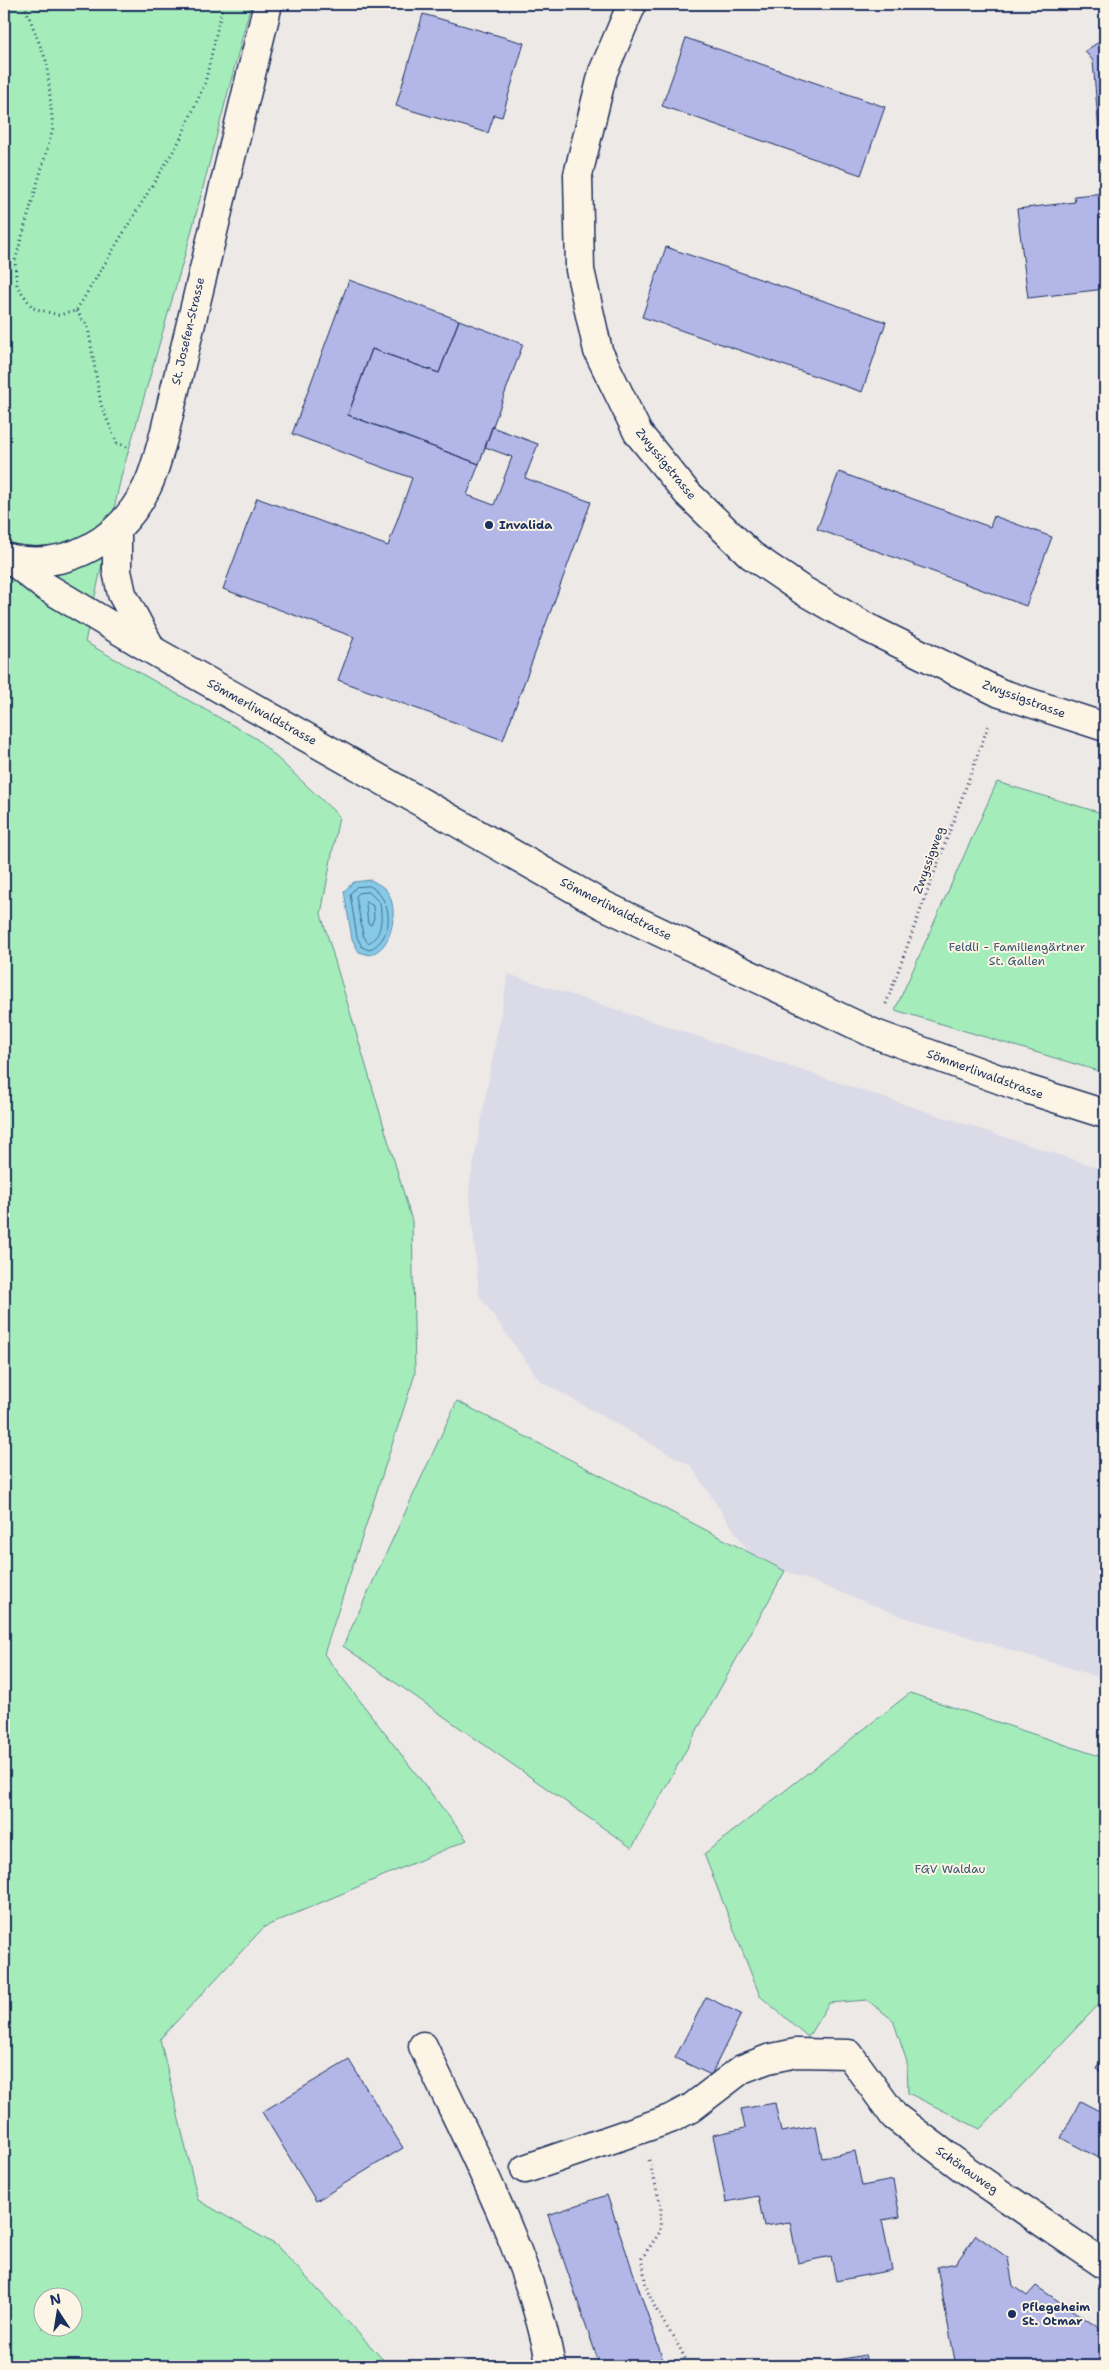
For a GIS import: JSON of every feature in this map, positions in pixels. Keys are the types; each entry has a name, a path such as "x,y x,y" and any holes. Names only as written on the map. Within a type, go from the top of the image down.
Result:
{"street":[{"name":"St. Josefen-Strasse","path":"6,557 35,562 54,561 86,551 117,530 132,512 148,486 158,456 268,4"},
{"name":"Zwyssigstrasse","path":"632,4 603,72 578,175 578,194 580,270 598,351 638,433 687,493 751,554 802,590 868,628 1000,693 1105,727"},
{"path":"117,530 117,571 122,594 152,650"},
{"name":"Sömmerliwaldstrasse","path":"6,557 43,585 152,650 603,905 875,1034 1026,1089 1105,1114"},
{"path":"423,2046 517,2249 547,2345 551,2366"},
{"name":"Schönauweg","path":"641,2129 670,2120 691,2108 742,2069 768,2059 796,2053 849,2054 894,2116 963,2168 1104,2259"},
{"path":"525,2169 641,2129"}],"path":[{"path":"24,4 47,63 53,129 15,261 17,286 33,308 58,315 76,311 180,140 205,83 223,4"},
{"path":"76,311 88,327 101,405 117,444 130,448"},
{"name":"Zwyssigweg","path":"875,1034 1000,693"},
{"path":"641,2129 661,2206 660,2232 642,2258 646,2286 688,2366"}],"shaded area":[{"path":"508,974 1105,1170 1105,1679 907,1618 785,1571 748,1551 691,1466 540,1381 479,1295 469,1188"}],"green space":[{"path":"4,4 251,4 190,237 121,477 85,642 257,739 339,816 321,914 412,1221 415,1374 324,1654 467,1840 264,1927 160,2039 198,2200 276,2245 389,2366 4,2366"},
{"name":"Feldli - Familiengärtner St. Gallen","path":"997,782 1105,814 1105,1073 895,1010"},
{"path":"457,1401 785,1571 632,1848 343,1646"},
{"name":"FGV Waldau","path":"910,1693 1105,1758 1105,1998 980,2129 908,2093 907,2062 893,2020 867,2000 829,2003 808,2037 760,1996 704,1854"}],"water":[{"path":"371,880 384,888 389,895 392,902 393,918 387,940 380,949 370,955 359,952 352,939 344,891 354,882"}],"building":[{"path":"423,14 524,43 502,117 494,115 488,133 396,106"},
{"path":"686,38 885,107 861,175 662,106"},
{"path":"1105,38 1104,193 1093,61 1085,51"},
{"path":"1104,193 1105,289 1028,298 1017,209 1075,202 1074,196"},
{"path":"666,247 886,322 862,392 642,317"},
{"name":"Invalida","path":"349,280 459,320 439,373 372,349 348,415 479,464 467,495 494,505 512,457 485,447 492,427 538,444 525,478 591,502 503,740 338,680 354,637 223,589 257,498 388,546 412,478 292,434"},
{"path":"459,320 523,344 479,464 348,415 372,349 439,373"},
{"path":"839,472 990,527 994,516 1052,537 1026,606 817,529"},
{"path":"706,1997 741,2014 711,2075 675,2058"},
{"path":"1105,2052 1105,2074 1096,2069"},
{"path":"349,2060 403,2148 316,2201 262,2112"},
{"path":"1080,2101 1105,2114 1105,2146 1099,2158 1061,2138"},
{"path":"775,2103 781,2132 816,2126 822,2158 855,2151 862,2186 893,2180 900,2217 882,2220 892,2270 836,2281 831,2256 798,2263 790,2222 764,2226 758,2196 726,2202 713,2135 745,2128 741,2109"},
{"path":"607,2195 665,2366 600,2366 548,2215"},
{"name":"Pflegeheim St. Otmar","path":"976,2235 1008,2258 1013,2286 1027,2296 1036,2286 1105,2332 1105,2366 956,2366 937,2267 956,2263"},
{"path":"865,2355 868,2366 805,2366"}],"place":[{"name":"Invalida","path":"489,525"},
{"name":"Pflegeheim St. Otmar","path":"1012,2314"}]}
